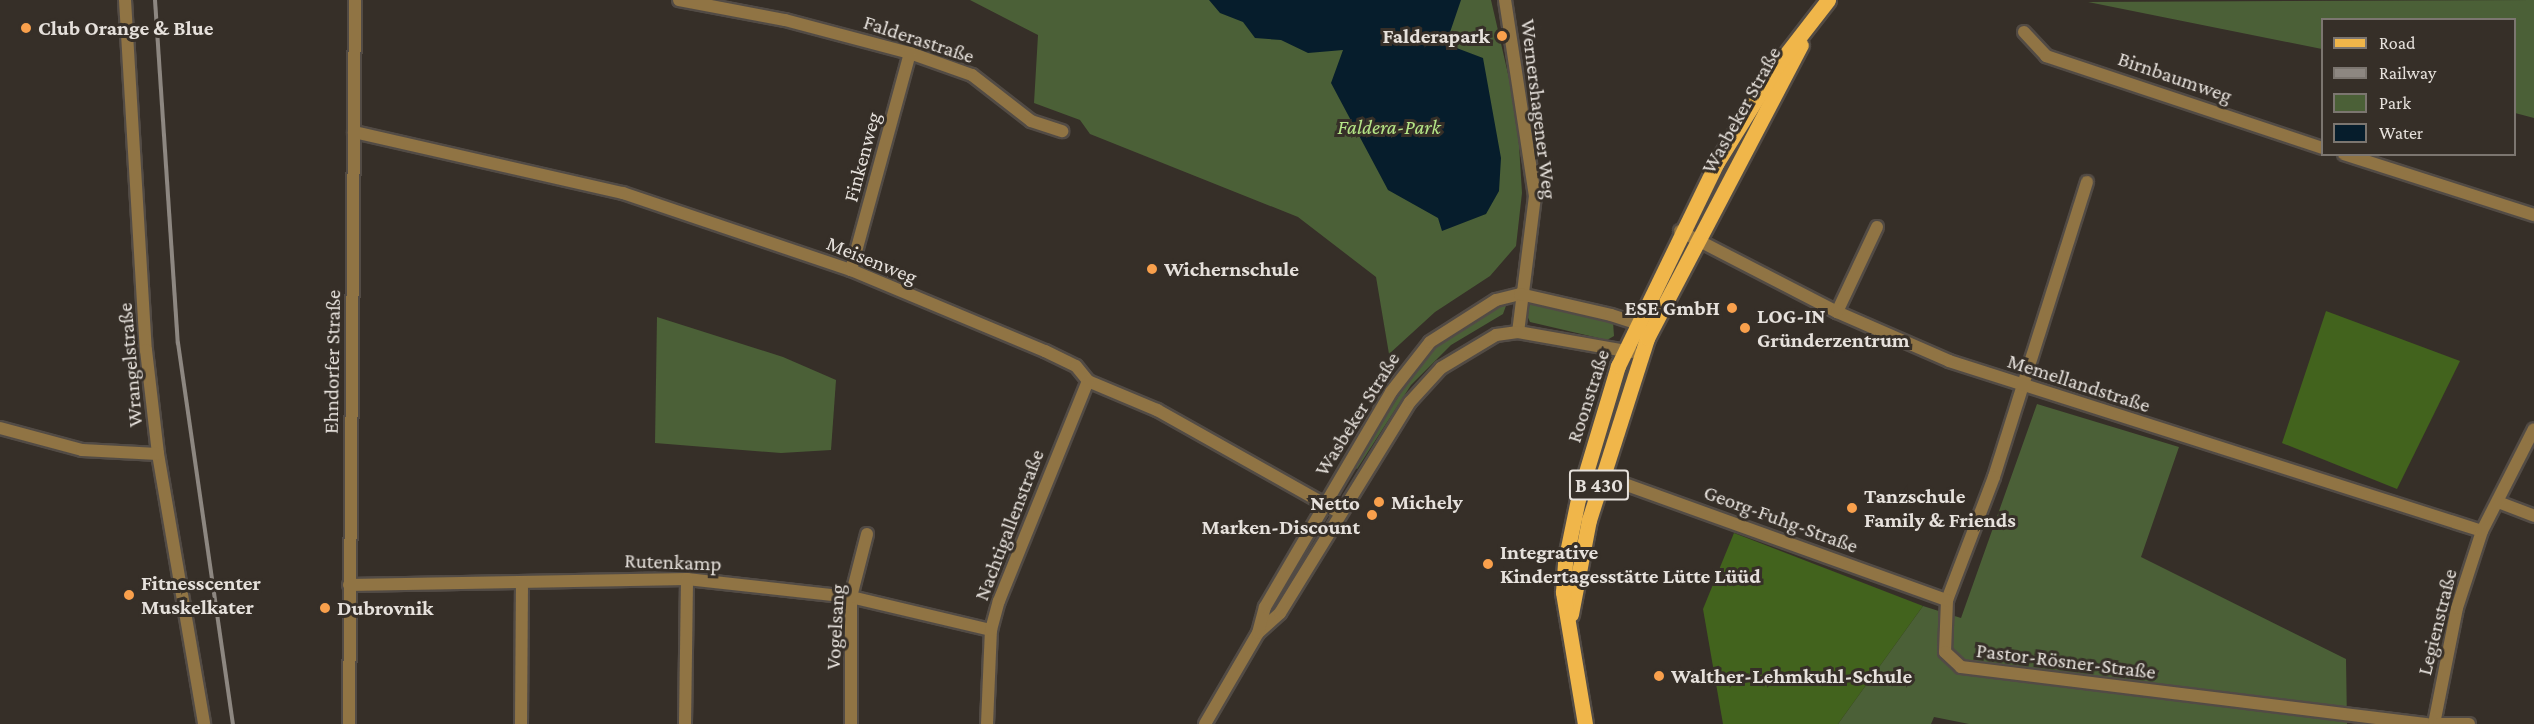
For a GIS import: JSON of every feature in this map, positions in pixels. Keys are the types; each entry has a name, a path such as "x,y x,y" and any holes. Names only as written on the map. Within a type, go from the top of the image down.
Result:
{"main road":[{"name":"Wasbeker Straße","path":"1644,344 1695,237 1806,32 1828,0"},
{"name":"Wasbeker Straße","path":"1636,323 1680,231 1776,67 1806,32"},
{"name":"Roonstraße","path":"1585,724 1570,623 1563,592 1565,562 1578,499 1623,354 1636,323"},
{"name":"Roonstraße","path":"1570,623 1602,476 1644,344"}],"street":[{"name":"Wrangelstraße","path":"125,0 146,350 158,454 204,724"},
{"name":"Ehndorfer Straße","path":"349,724 355,0"},
{"name":"Falderastraße","path":"679,0 785,20 910,53 972,75 1031,121 1062,131"},
{"name":"Wernershagener Weg","path":"1505,0 1535,196 1520,294"},
{"name":"Birnbaumweg","path":"2024,32 2046,56 2321,148"},
{"name":"Finkenweg","path":"851,270 910,53"},
{"name":"Meisenweg","path":"354,132 623,193 851,270 1076,366 1088,381 1157,410 1339,512"},
{"path":"2350,156 2534,215"},
{"name":"Pastor-Rösner-Straße","path":"2087,182 2023,386 1947,600 1945,652 1961,667 2428,724"},
{"path":"1837,312 1877,227"},
{"name":"Memellandstraße","path":"1680,231 1837,312 2023,386 2482,531"},
{"path":"1518,332 1520,294 1636,323 1644,344"},
{"name":"Wasbeker Straße","path":"1205,724 1258,633 1265,607 1391,392 1430,342 1487,304 1520,294"},
{"name":"Wasbeker Straße","path":"1258,633 1280,613 1339,512 1410,402 1441,368 1496,335 1518,332 1623,354 1644,344"},
{"name":"Nachtigallenstraße","path":"987,724 992,630 1014,557 1088,381"},
{"path":"0,428 82,450 158,454"},
{"name":"Legienstraße","path":"2434,724 2457,608 2482,531 2534,429"},
{"name":"Georg-Fuhg-Straße","path":"1602,476 1947,600"},
{"path":"2498,502 2534,516"},
{"name":"Vogelsang","path":"851,724 851,597 867,534"},
{"path":"685,724 687,579"},
{"name":"Rutenkamp","path":"349,585 687,579 851,597 992,630"},
{"path":"521,724 522,582"},
{"path":"2439,724 2469,724"}],"green space":[{"name":"Faldera-Park","path":"970,0 1491,0 1517,113 1522,193 1516,246 1490,276 1435,312 1389,354 1376,277 1298,217 1090,134 1080,120 1034,103 1038,35"},
{"path":"2534,0 2534,118 2516,113 2516,18 2321,18 2321,49 2088,2"},
{"path":"1532,302 1613,322 1614,336 1607,340 1530,322 1525,311"},
{"path":"1507,303 1503,314 1451,345 1411,385 1357,469 1353,466 1429,350 1486,310"},
{"path":"2326,311 2460,361 2397,489 2282,443"},
{"path":"657,317 783,357 836,380 831,450 781,453 655,443"},
{"path":"2037,404 2179,447 2141,557 2346,659 2347,724 1969,724 1934,717 1931,724 1838,724 1923,606 1961,618"},
{"path":"1734,533 1923,606 1838,724 1723,724 1703,609"}],"water":[{"path":"1209,0 1461,0 1446,44 1483,58 1501,158 1499,191 1486,214 1442,231 1438,218 1388,190 1331,83 1343,50 1308,53 1281,40 1255,38 1243,22 1220,13"}],"railway":[{"path":"155,0 178,343 233,724"}],"place":[{"name":"Club Orange & Blue","path":"26,28"},
{"name":"Falderapark","path":"1502,36"},
{"name":"Wichernschule","path":"1152,269"},
{"name":"ESE GmbH","path":"1732,308"},
{"name":"LOG-IN Gründerzentrum","path":"1745,328"},
{"name":"Michely","path":"1379,502"},
{"name":"Tanzschule Family & Friends","path":"1852,508"},
{"name":"Netto Marken-Discount","path":"1372,515"},
{"name":"Integrative Kindertagesstätte Lütte Lüüd","path":"1488,564"},
{"name":"Fitnesscenter Muskelkater","path":"129,595"},
{"name":"Dubrovnik","path":"325,608"},
{"name":"Walther-Lehmkuhl-Schule","path":"1659,676"}]}
